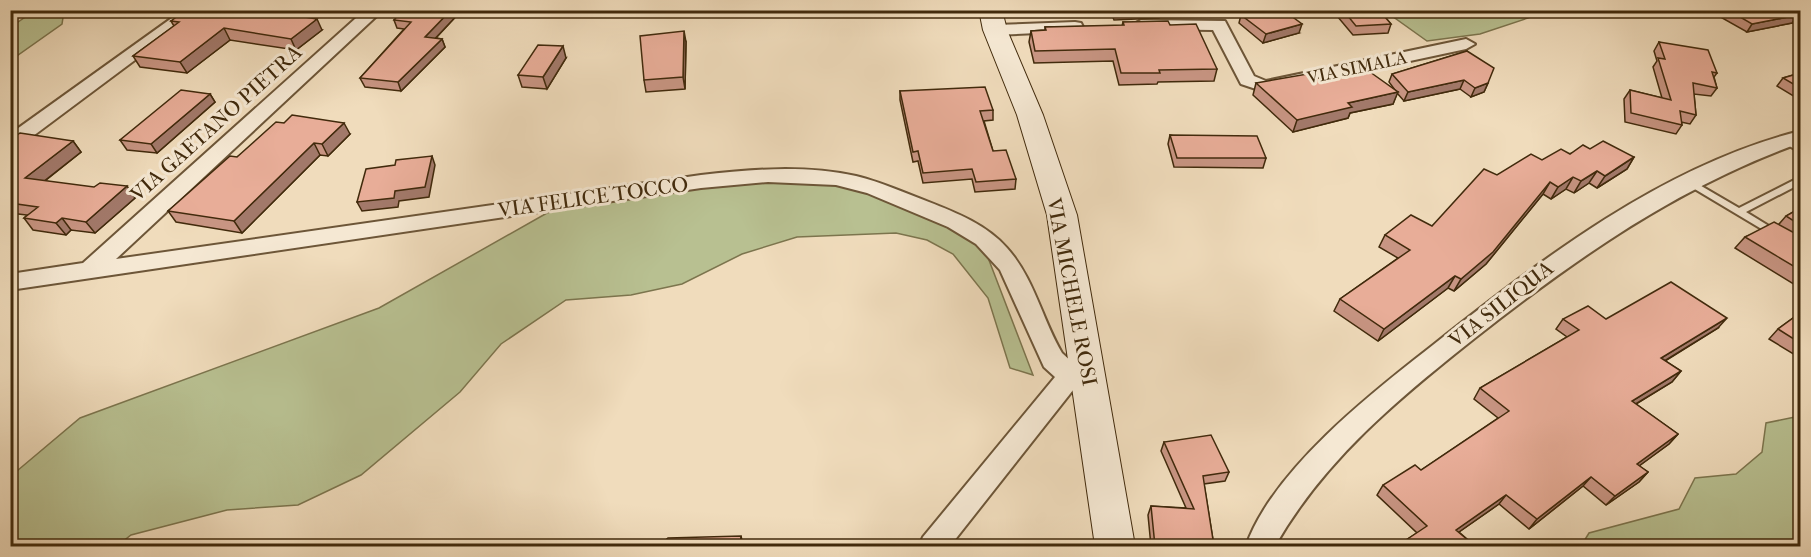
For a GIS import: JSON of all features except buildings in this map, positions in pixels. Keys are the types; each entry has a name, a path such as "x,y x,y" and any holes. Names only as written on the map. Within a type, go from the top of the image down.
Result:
{"street":[{"path":"10,144 194,10"},
{"name":"VIA GAETANO PIETRA","path":"90,270 375,10"},
{"path":"993,20 1089,27"},
{"name":"VIA MICHELE ROSI","path":"993,20 1030,115 1062,215 1081,377 1115,546"},
{"name":"VIA SIMALA","path":"1125,26 1207,23 1219,25 1247,80 1265,87 1466,44"},
{"name":"VIA SILIQUA","path":"1260,546 1301,479 1337,438 1366,412 1545,270 1625,216 1688,182 1796,142"},
{"name":"VIA FELICE TOCCO","path":"10,282 680,184 760,177 823,178 871,188 945,217 984,239 999,253 1010,269 1053,360 1081,377"},
{"path":"933,546 1081,377"}],"lane":[{"path":"1739,212 1800,180"},
{"path":"1688,182 1800,249"}],"green space":[{"path":"34,11 64,11 62,24 11,60 11,27"},
{"path":"1385,11 1549,11 1480,34 1427,41"},
{"path":"745,180 850,184 965,234 987,255 1033,375 1010,368 988,298 953,254 927,240 896,233 797,237 742,254 682,284 631,295 566,300 501,344 460,392 361,475 298,505 227,510 131,535 117,546 11,546 11,476 80,418 379,308 547,213 571,205"},
{"path":"1800,416 1800,546 1581,546 1589,533 1679,509 1695,478 1736,474 1762,452 1766,423"}]}
